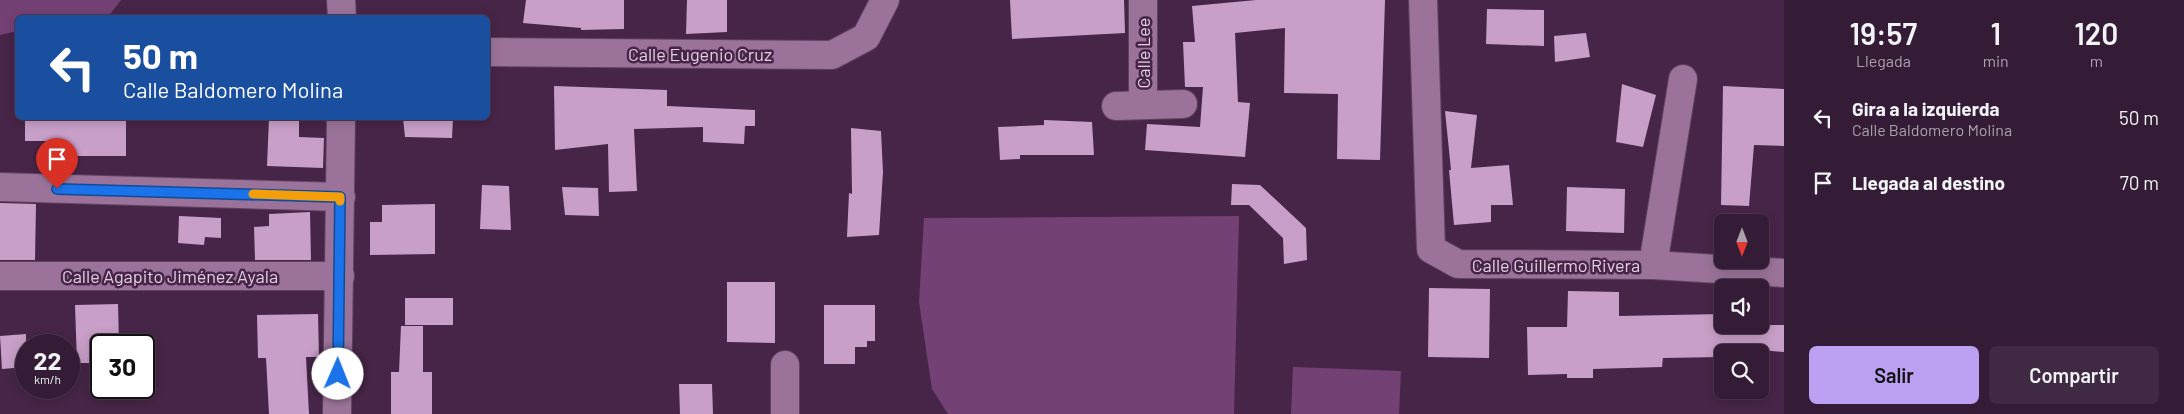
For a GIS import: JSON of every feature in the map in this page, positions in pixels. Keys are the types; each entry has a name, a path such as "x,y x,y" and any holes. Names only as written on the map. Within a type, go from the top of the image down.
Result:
{"street":[{"path":"341,0 342,15"},
{"name":"Calle Eugenio Cruz","path":"490,52 832,55 866,37 885,0"},
{"name":"Calle Lee","path":"1143,0 1143,105"},
{"name":"Calle Guillermo Rivera","path":"1424,0 1431,249 1458,264 1652,265 1784,273"},
{"path":"1652,265 1683,79"},
{"path":"1116,106 1183,104"},
{"path":"338,414 341,120"},
{"path":"0,187 340,197"},
{"name":"Calle Agapito Jiménez Ayala","path":"0,276 340,276"},
{"path":"784,414 785,365"}],"shaded area":[{"path":"0,0 121,0 110,15 15,15 15,31 0,35"},
{"path":"1239,216 1234,414 948,414 932,389 919,302 924,218"},
{"path":"1293,367 1401,371 1399,414 1291,414"}],"building":[{"path":"526,0 624,0 624,29 581,30 581,28 523,23"},
{"path":"687,0 727,0 727,32 686,34"},
{"path":"1010,0 1124,0 1125,33 1012,39"},
{"path":"1256,0 1385,0 1380,160 1337,159 1338,94 1284,93 1285,28 1235,33 1238,102 1250,103 1245,157 1145,150 1147,124 1200,127 1203,87 1185,87 1183,42 1195,42 1192,6"},
{"path":"1487,9 1544,10 1544,46 1486,44"},
{"path":"1586,33 1590,57 1555,62 1554,36"},
{"path":"1622,84 1656,95 1643,147 1616,142"},
{"path":"554,86 667,90 667,106 755,110 755,126 745,126 744,144 703,142 703,127 634,129 637,191 609,192 608,144 555,150"},
{"path":"1723,86 1784,89 1784,146 1754,145 1749,206 1721,205"},
{"path":"1445,111 1477,115 1471,168 1509,165 1513,205 1491,205 1491,222 1454,225"},
{"path":"25,120 126,120 126,156 59,156 59,141 25,141"},
{"path":"269,120 299,120 299,137 324,138 323,168 267,166"},
{"path":"403,120 453,120 452,138 405,137"},
{"path":"1044,120 1092,122 1094,155 1020,155 1020,159 1000,160 998,127 1044,125"},
{"path":"851,128 881,131 883,172 879,235 847,237 849,193 852,194"},
{"path":"1232,184 1260,185 1306,228 1307,260 1284,264 1283,238 1249,205 1231,205"},
{"path":"482,185 509,186 511,230 480,229"},
{"path":"562,187 598,188 599,216 565,215"},
{"path":"1567,187 1625,189 1624,233 1566,231"},
{"path":"0,203 36,204 35,260 0,260"},
{"path":"435,204 435,254 370,255 370,222 382,222 382,205"},
{"path":"310,212 311,260 255,260 254,227 269,226 269,214"},
{"path":"179,216 221,218 221,238 205,237 204,245 178,243"},
{"path":"727,282 775,282 775,343 727,342"},
{"path":"1429,288 1490,289 1489,358 1428,357"},
{"path":"1568,291 1619,292 1619,316 1714,314 1714,334 1769,334 1769,325 1784,325 1784,352 1769,351 1769,344 1714,344 1714,357 1663,358 1662,367 1593,369 1593,378 1567,378 1567,374 1528,375 1527,327 1567,327"},
{"path":"405,298 453,298 453,325 405,325"},
{"path":"118,304 119,334 90,334 90,363 80,363 80,334 76,334 75,305"},
{"path":"824,305 875,305 875,341 867,341 867,347 855,347 855,364 824,364"},
{"path":"318,314 319,357 306,357 309,414 269,414 266,358 258,358 257,315"},
{"path":"401,326 423,326 423,372 432,372 432,414 391,414 391,372 399,372"},
{"path":"15,335 15,368 2,369 0,336"},
{"path":"679,384 712,384 713,414 680,414"}],"slow traffic":[{"path":"253,194 340,197 340,201"}],"route":[{"path":"57,189 340,197 338,374"}]}
